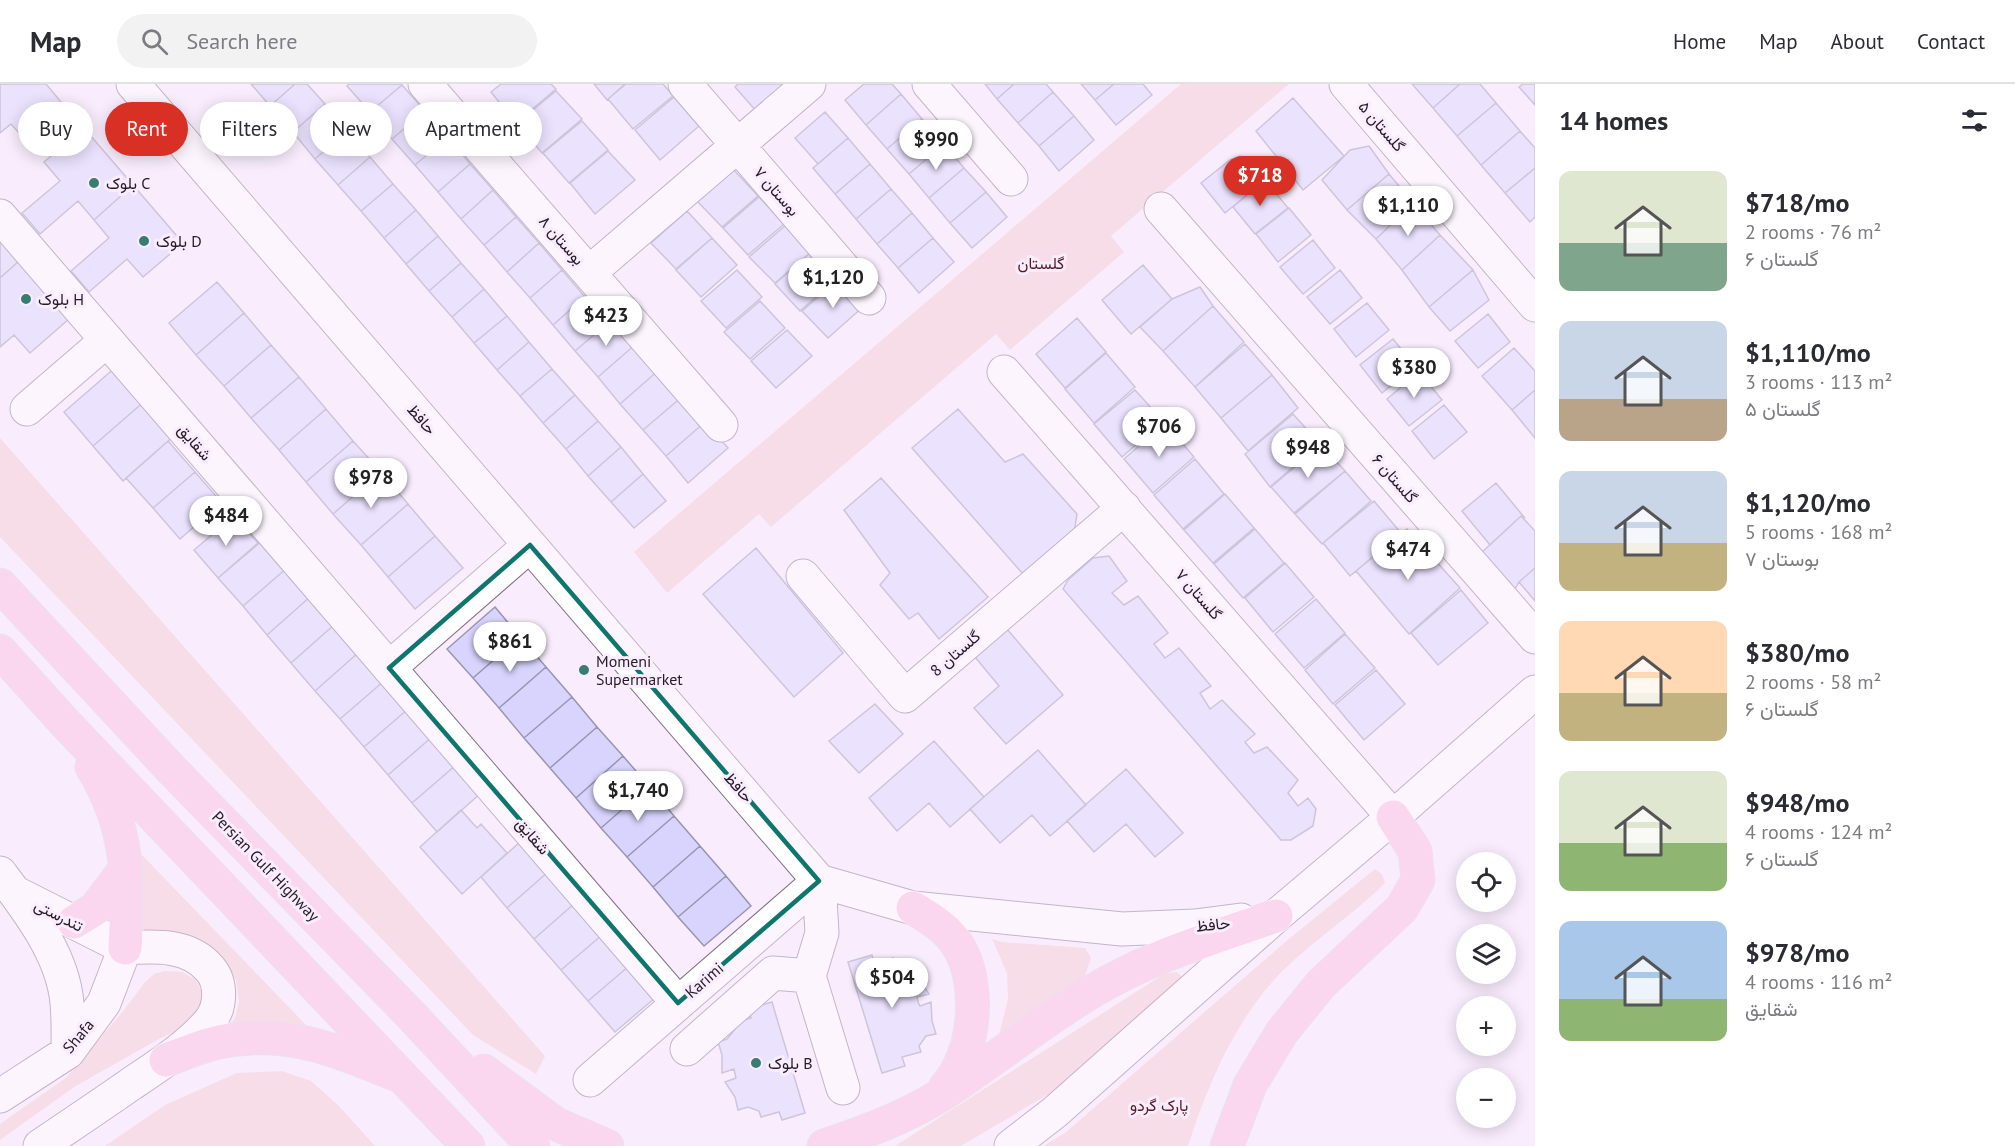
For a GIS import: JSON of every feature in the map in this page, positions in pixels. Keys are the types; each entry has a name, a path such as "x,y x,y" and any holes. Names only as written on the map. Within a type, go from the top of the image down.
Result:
{"highway":[{"name":"Persian Gulf Highway","path":"0,585 171,768 410,1014 533,1146"},
{"path":"0,651 66,724 468,1146"},
{"path":"66,724 106,790 123,843 127,907 125,948"},
{"path":"1227,1146 1250,1085 1282,1032 1321,984 1402,908 1418,880 1415,851 1393,817"},
{"path":"74,922 95,909 126,868"},
{"path":"913,908 949,934 965,960 973,991 971,1031 958,1069 940,1095"},
{"path":"824,1146 883,1126 940,1095 1091,992 1150,961 1276,916"},
{"path":"410,1014 556,1124 607,1146"},
{"path":"166,1060 217,1043 243,1038 268,1037 302,1041 345,1054 405,1078"}],"street":[{"name":"حافظ","path":"134,84 819,880 913,908 1122,929 1195,926 1276,916"},
{"name":"بوستان ۸","path":"424,84 721,425"},
{"name":"بوستان ۷","path":"685,84 869,297"},
{"path":"590,272 809,84"},
{"path":"929,84 1011,178"},
{"name":"گلستان ۵","path":"1346,84 1535,305"},
{"name":"گلستان ۶","path":"1161,209 1535,637"},
{"name":"شقایق","path":"0,216 678,1003"},
{"path":"27,409 107,340"},
{"name":"گلستان ۷","path":"1004,372 1393,817"},
{"name":"گلستان 8","path":"803,576 905,696 1124,508"},
{"path":"389,668 530,545"},
{"path":"1011,1146 1055,1112 1276,916 1535,692"},
{"path":"819,880 822,933 809,976 843,1088"},
{"name":"Karimi","path":"590,1080 819,880"},
{"path":"7,883 44,937 60,969 66,996 68,1052"},
{"name":"تندرستی","path":"7,883 74,922 125,948"},
{"path":"40,1146 166,1060 211,1020 219,999 218,987 212,971 199,958 167,947 125,948"},
{"name":"Shafa","path":"0,1096 68,1052 104,1003 125,948"},
{"path":"687,1049 773,973 809,976"}],"highlighted area":[{"path":"530,545 819,881 678,1003 389,668"}],"green space":[{"name":"گلستان","path":"1181,84 1289,84 1111,236 1124,252 1010,350 996,334 771,527 759,514 667,593 634,552"},
{"path":"0,438 545,1056 536,1074 473,1035 0,537"},
{"path":"141,854 309,1028 226,1029 235,1018 239,1002 236,980 222,960 179,934 155,930 138,931 143,893"},
{"name":"پارک گردو","path":"1375,869 1382,874 1385,883 1287,967 1259,998 1246,1017 1212,1080 1188,1146 1043,1146 1065,1133 1290,938"},
{"path":"992,939 1001,942 1085,948 1091,958 1085,976 999,1035 1008,999 1007,973"},
{"path":"165,971 182,972 195,979 202,992 202,1005 193,1018 180,1029 74,1087 0,1140 0,1124 67,1077 145,982 154,974"},
{"path":"1177,972 1185,980 1052,1092 961,1146 895,1146 1164,974"},
{"path":"282,1071 311,1081 339,1106 375,1146 105,1146 165,1105 237,1073"}],"building":[{"path":"0,84 46,84 61,102 18,102 18,132 11,124 0,133"},
{"path":"251,84 295,84 275,102 267,102"},
{"path":"295,84 307,84 323,102 310,102 310,117 298,128 298,102 275,102"},
{"path":"349,84 402,84 382,102 361,102 347,86"},
{"path":"501,84 551,84 556,89 541,102 499,102 491,92"},
{"path":"594,84 625,84 607,100"},
{"path":"626,84 663,84 673,96 633,129 608,99"},
{"path":"738,84 789,84 757,112 735,87"},
{"path":"864,84 892,84 901,94 866,125 845,100"},
{"path":"985,84 1014,84 997,99"},
{"path":"1014,84 1046,84 1053,92 1018,123 997,99"},
{"path":"1081,84 1114,84 1095,100"},
{"path":"1114,84 1143,84 1152,95 1116,125 1095,100"},
{"path":"1412,84 1460,84 1433,108"},
{"path":"1460,84 1480,84 1496,103 1457,136 1433,108"},
{"path":"1523,84 1535,84 1535,105 1519,87"},
{"path":"402,85 417,102 404,102 404,129 392,139 392,102 382,102"},
{"path":"556,91 582,119 542,153 542,102"},
{"path":"1053,92 1074,116 1039,146 1018,123"},
{"path":"901,94 922,119 887,149 866,125"},
{"path":"674,97 699,126 660,160 635,130"},
{"path":"1293,98 1344,156 1303,190 1256,131"},
{"path":"1496,103 1520,131 1481,165 1457,136"},
{"path":"825,112 848,138 818,164 795,138"},
{"path":"1074,116 1094,140 1059,171 1039,146"},
{"path":"310,117 310,153 298,138 298,128"},
{"path":"922,119 944,144 909,174 887,149"},
{"path":"582,121 608,150 569,183 543,153"},
{"path":"404,129 404,153 392,139"},
{"path":"1520,131 1535,148 1535,168 1505,193 1481,165"},
{"name":"بلوک C","path":"93,138 105,152 105,156 108,156 133,185 94,220 78,201 40,234 22,213 60,181 44,162 51,156 93,156"},
{"path":"848,138 870,164 835,194 813,168"},
{"path":"944,144 964,168 929,198 909,174"},
{"path":"1369,146 1389,174 1347,210 1322,180 1350,150"},
{"path":"608,151 635,180 595,214 570,183"},
{"path":"319,156 370,157 338,185 315,159"},
{"path":"407,156 426,156 415,165"},
{"path":"426,156 463,156 470,164 438,192 415,165"},
{"path":"1240,156 1251,161 1265,180 1225,213 1201,183 1230,160"},
{"path":"370,157 393,184 361,211 338,185"},
{"path":"470,164 493,190 461,219 438,192"},
{"path":"870,164 891,189 856,219 835,194"},
{"path":"964,168 986,192 950,223 929,198"},
{"path":"1535,168 1535,217 1530,222 1505,193"},
{"path":"733,169 758,196 722,227 697,201"},
{"path":"1389,174 1413,203 1376,239 1347,210"},
{"path":"1265,180 1288,208 1255,234 1233,207"},
{"path":"393,184 416,210 384,238 361,211"},
{"name":"بلوک D","path":"133,185 183,243 143,277 127,259 89,292 71,271 109,238 94,220"},
{"path":"891,189 912,213 877,244 856,219"},
{"path":"493,190 516,217 484,245 461,219"},
{"path":"986,192 1007,217 972,248 950,223"},
{"path":"759,197 784,224 748,255 723,228"},
{"path":"1413,203 1440,235 1402,270 1376,239"},
{"path":"1289,208 1311,235 1278,262 1256,234"},
{"path":"416,210 438,236 406,264 384,238"},
{"path":"687,211 712,238 676,269 651,243"},
{"path":"912,213 933,238 898,268 877,244"},
{"path":"516,217 539,243 507,272 484,245"},
{"path":"786,225 811,252 775,283 749,257"},
{"path":"1440,235 1473,270 1429,307 1402,270"},
{"path":"438,236 461,263 429,291 406,264"},
{"path":"712,238 737,265 701,297 676,270"},
{"path":"933,238 954,262 919,293 898,268"},
{"path":"0,239 19,261 0,278"},
{"path":"1313,240 1335,268 1303,294 1280,267"},
{"path":"539,243 562,270 530,298 507,272"},
{"path":"811,252 836,279 800,311 775,284"},
{"name":"بلوک H","path":"19,261 69,319 30,353 14,335 0,347 0,278"},
{"path":"461,263 484,289 452,317 429,291"},
{"path":"1143,265 1172,299 1131,334 1102,300"},
{"path":"562,270 585,297 553,325 530,298"},
{"path":"737,270 762,297 726,328 701,301"},
{"path":"1340,270 1362,298 1330,324 1307,297"},
{"path":"1473,270 1489,300 1450,331 1429,307"},
{"path":"839,279 864,306 828,338 802,311"},
{"path":"217,282 244,313 196,355 169,323"},
{"path":"1200,287 1213,306 1163,351 1140,327 1172,299"},
{"path":"484,289 507,316 474,343 452,317"},
{"path":"592,290 615,317 575,351 553,325"},
{"path":"760,301 785,328 750,359 724,332"},
{"path":"1367,303 1389,330 1356,357 1334,329"},
{"path":"1213,306 1244,342 1195,387 1163,351"},
{"path":"244,313 271,345 224,386 196,355"},
{"path":"1488,314 1510,342 1478,368 1455,341"},
{"path":"507,316 529,342 497,370 474,343"},
{"path":"615,317 637,343 598,377 575,351"},
{"path":"1077,318 1106,352 1065,388 1036,354"},
{"path":"787,330 812,356 776,388 751,361"},
{"path":"1393,339 1415,366 1382,393 1360,365"},
{"path":"529,342 552,369 520,396 497,370"},
{"path":"637,343 660,369 620,404 598,377"},
{"path":"1245,344 1272,375 1221,418 1195,387"},
{"path":"271,345 299,377 251,418 224,386"},
{"path":"1514,348 1535,371 1535,390 1512,410 1482,376"},
{"path":"1106,353 1135,387 1094,423 1065,389"},
{"path":"117,366 146,400 93,446 64,412"},
{"path":"552,369 575,395 543,423 520,396"},
{"path":"660,369 683,396 643,430 620,404"},
{"path":"1419,372 1442,400 1409,426 1387,399"},
{"path":"1272,375 1298,408 1248,451 1221,418"},
{"path":"299,377 326,409 279,450 251,418"},
{"path":"1135,390 1163,421 1122,457 1094,424"},
{"path":"1535,390 1535,438 1512,410"},
{"path":"575,395 598,421 566,449 543,423"},
{"path":"683,396 705,422 666,456 643,430"},
{"path":"146,400 175,435 123,481 93,446"},
{"path":"1444,405 1467,432 1434,459 1412,431"},
{"path":"326,409 353,441 306,482 279,450"},
{"path":"958,409 1005,462 1023,454 1077,514 1074,533 1023,574 912,448"},
{"path":"1293,414 1320,444 1270,487 1245,454"},
{"path":"598,421 621,447 588,476 566,449"},
{"path":"705,422 728,448 688,483 666,456"},
{"path":"1165,423 1194,457 1153,493 1124,459"},
{"path":"168,441 195,472 153,508 126,478"},
{"path":"353,441 381,472 333,514 306,482"},
{"path":"1321,445 1345,471 1294,513 1271,487"},
{"path":"621,447 643,474 611,502 588,476"},
{"path":"1195,459 1224,494 1183,529 1154,495"},
{"path":"1345,471 1371,501 1322,544 1295,514"},
{"path":"195,472 222,503 180,539 153,508"},
{"path":"381,472 408,504 361,545 333,514"},
{"path":"643,474 666,501 634,528 611,502"},
{"path":"881,478 988,597 939,639 918,613 909,619 880,585 890,573 844,510"},
{"path":"1496,483 1524,517 1521,516 1490,545 1462,511"},
{"path":"1225,494 1254,528 1213,563 1184,530"},
{"path":"1374,501 1401,533 1350,576 1323,543"},
{"path":"408,504 435,536 388,577 361,545"},
{"path":"234,516 258,543 218,578 194,550"},
{"path":"1521,516 1535,531 1535,568 1519,582 1515,589 1481,553"},
{"path":"1255,529 1284,563 1243,598 1214,564"},
{"path":"1407,529 1460,588 1409,634 1356,571"},
{"path":"435,536 463,568 415,609 388,577"},
{"path":"263,540 287,568 243,606 218,578"},
{"path":"756,548 843,653 794,697 703,594"},
{"path":"1109,556 1127,581 1112,593 1124,605 1138,596 1168,633 1154,644 1165,658 1179,648 1211,686 1200,693 1210,709 1222,700 1255,734 1245,742 1254,753 1267,747 1298,780 1288,793 1298,806 1308,798 1316,809 1313,826 1291,840 1281,840 1063,589 1068,580 1093,558"},
{"path":"1285,563 1314,597 1273,632 1245,598"},
{"path":"287,568 311,596 267,635 243,606"},
{"path":"1535,568 1535,601 1519,582"},
{"path":"1461,590 1488,623 1438,665 1411,633"},
{"path":"311,596 335,624 291,663 267,635"},
{"path":"1316,599 1345,633 1304,668 1275,634"},
{"path":"495,607 520,637 473,678 447,649"},
{"path":"335,624 359,652 315,691 291,663"},
{"path":"1007,629 1063,695 1006,744 974,708 999,686 975,657"},
{"path":"1345,634 1375,668 1333,704 1305,670"},
{"path":"520,637 546,667 499,708 473,678"},
{"path":"359,652 384,681 340,719 315,691"},
{"path":"546,667 572,697 524,738 499,708"},
{"path":"1376,670 1405,704 1364,740 1335,705"},
{"path":"384,681 408,709 364,747 340,719"},
{"path":"572,697 597,727 550,768 524,738"},
{"path":"875,704 903,734 859,773 829,741"},
{"path":"408,709 432,737 388,775 364,747"},
{"path":"597,727 623,756 576,798 550,768"},
{"path":"432,737 456,765 412,803 388,775"},
{"path":"934,741 984,797 950,827 929,803 897,831 869,798"},
{"path":"1038,750 1086,805 1050,836 1032,815 1000,843 970,809"},
{"path":"623,756 649,786 601,828 576,798"},
{"path":"456,765 481,793 437,832 412,803"},
{"path":"1126,769 1183,833 1155,857 1126,824 1094,852 1067,821"},
{"path":"649,786 674,816 627,857 601,828"},
{"path":"461,810 477,828 481,824 507,853 462,894 420,847"},
{"path":"674,816 700,846 653,887 627,857"},
{"path":"521,841 548,872 507,908 481,877"},
{"path":"700,846 726,876 678,917 653,887"},
{"path":"548,872 575,903 534,939 507,908"},
{"path":"726,876 751,906 704,946 678,917"},
{"path":"575,903 602,935 561,970 534,939"},
{"path":"602,935 629,966 588,1001 561,970"},
{"path":"872,955 874,964 893,958 894,964 905,969 915,965 919,979 929,994 917,997 918,1002 920,1006 931,1002 932,1021 936,1034 926,1036 919,1046 921,1052 902,1057 905,1066 882,1073 848,962"},
{"path":"629,966 656,997 615,1032 588,1001"},
{"name":"بلوک B","path":"772,1002 805,1113 782,1120 779,1112 761,1117 759,1111 748,1107 738,1110 735,1097 725,1082 736,1078 734,1069 722,1073 722,1055 718,1042 727,1039 735,1029 733,1023 751,1018 748,1009"}],"place":[{"name":"بلوک C","path":"94,183"},
{"name":"بلوک D","path":"144,241"},
{"name":"بلوک H","path":"26,299"},
{"name":"Momeni Supermarket","path":"584,670"},
{"name":"بلوک B","path":"756,1063"}]}
